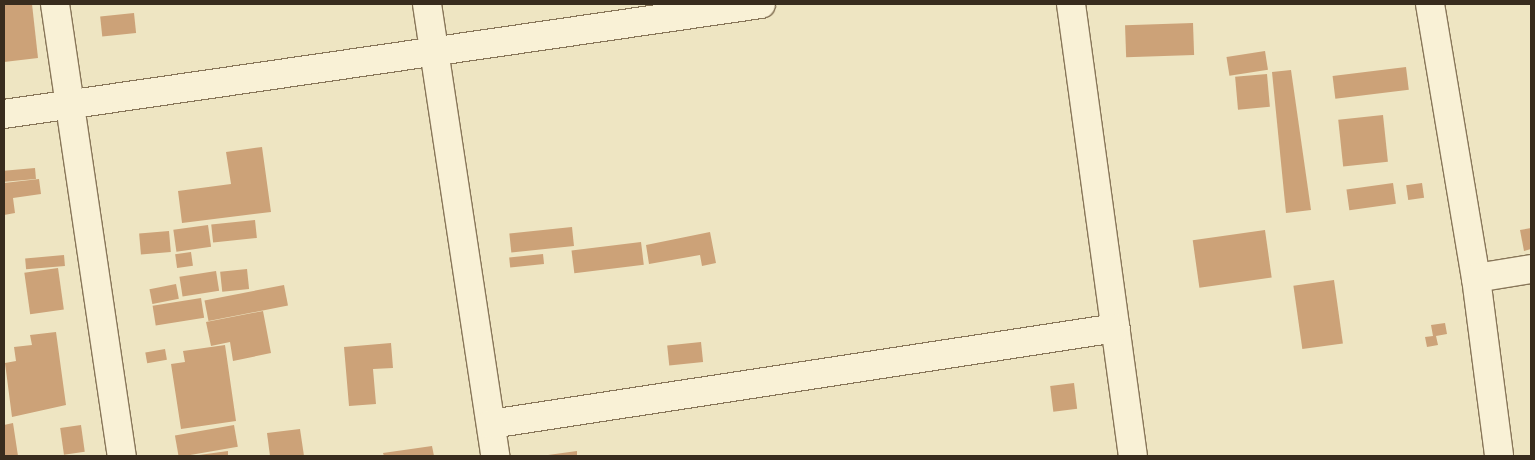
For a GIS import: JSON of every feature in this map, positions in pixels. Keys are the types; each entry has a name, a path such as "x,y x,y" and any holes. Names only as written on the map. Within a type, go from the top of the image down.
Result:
{"street":[{"path":"55,4 122,456"},
{"path":"427,4 495,456"},
{"path":"4,114 434,50 761,4"},
{"path":"1071,4 1133,456"},
{"path":"1430,4 1476,278 1499,456"},
{"path":"1476,278 1531,269"},
{"path":"491,424 1116,328"}],"building":[{"path":"4,4 32,4 38,58 4,62"},
{"path":"134,13 136,33 102,36 100,17"},
{"path":"1193,23 1194,55 1126,57 1125,25"},
{"path":"1265,51 1268,70 1229,76 1226,57"},
{"path":"1406,67 1409,90 1335,99 1333,76"},
{"path":"1291,70 1311,210 1286,213 1272,72"},
{"path":"1267,74 1270,107 1238,110 1235,77"},
{"path":"1383,115 1388,162 1343,166 1338,120"},
{"path":"262,147 271,212 182,223 178,191 231,184 226,152"},
{"path":"35,168 36,179 5,182 4,171"},
{"path":"39,179 41,194 13,198 15,213 4,215 4,183"},
{"path":"1393,183 1396,204 1349,210 1346,190"},
{"path":"1422,183 1424,198 1408,200 1406,185"},
{"path":"255,220 257,238 213,243 211,225"},
{"path":"208,225 211,247 176,252 173,230"},
{"path":"572,227 574,246 511,252 509,234"},
{"path":"1531,228 1531,249 1524,251 1520,230"},
{"path":"1265,230 1272,278 1199,288 1193,240"},
{"path":"169,231 171,252 141,255 139,234"},
{"path":"710,232 716,263 702,266 700,255 649,264 646,245"},
{"path":"641,242 644,265 574,273 572,251"},
{"path":"191,252 193,266 177,268 175,254"},
{"path":"543,254 544,264 510,267 509,258"},
{"path":"64,255 65,266 26,269 25,258"},
{"path":"58,268 64,310 30,314 24,273"},
{"path":"247,269 249,289 222,292 220,272"},
{"path":"216,271 219,291 183,297 179,277"},
{"path":"1334,280 1343,343 1302,349 1293,286"},
{"path":"176,284 179,299 152,304 149,289"},
{"path":"284,285 288,306 208,321 204,300"},
{"path":"201,298 204,318 156,325 153,306"},
{"path":"263,311 271,353 233,361 230,342 211,346 206,322"},
{"path":"1445,323 1447,334 1436,336 1438,345 1427,347 1425,337 1433,336 1431,325"},
{"path":"56,332 66,405 12,417 5,363 16,361 14,347 32,345 30,335"},
{"path":"701,342 703,362 669,365 667,346"},
{"path":"391,343 393,368 373,369 376,404 349,406 344,347"},
{"path":"225,345 236,421 181,429 171,364 185,362 183,351"},
{"path":"165,349 167,360 147,363 145,352"},
{"path":"1074,383 1077,409 1053,412 1050,386"},
{"path":"13,423 18,456 4,456 4,425"},
{"path":"81,425 85,452 64,455 60,428"},
{"path":"234,425 238,447 179,456 175,435"},
{"path":"300,429 304,456 270,456 267,433"},
{"path":"432,446 434,456 384,456 383,453"},
{"path":"228,451 228,456 199,456 199,455"},
{"path":"577,451 577,456 548,456 548,455"}]}
